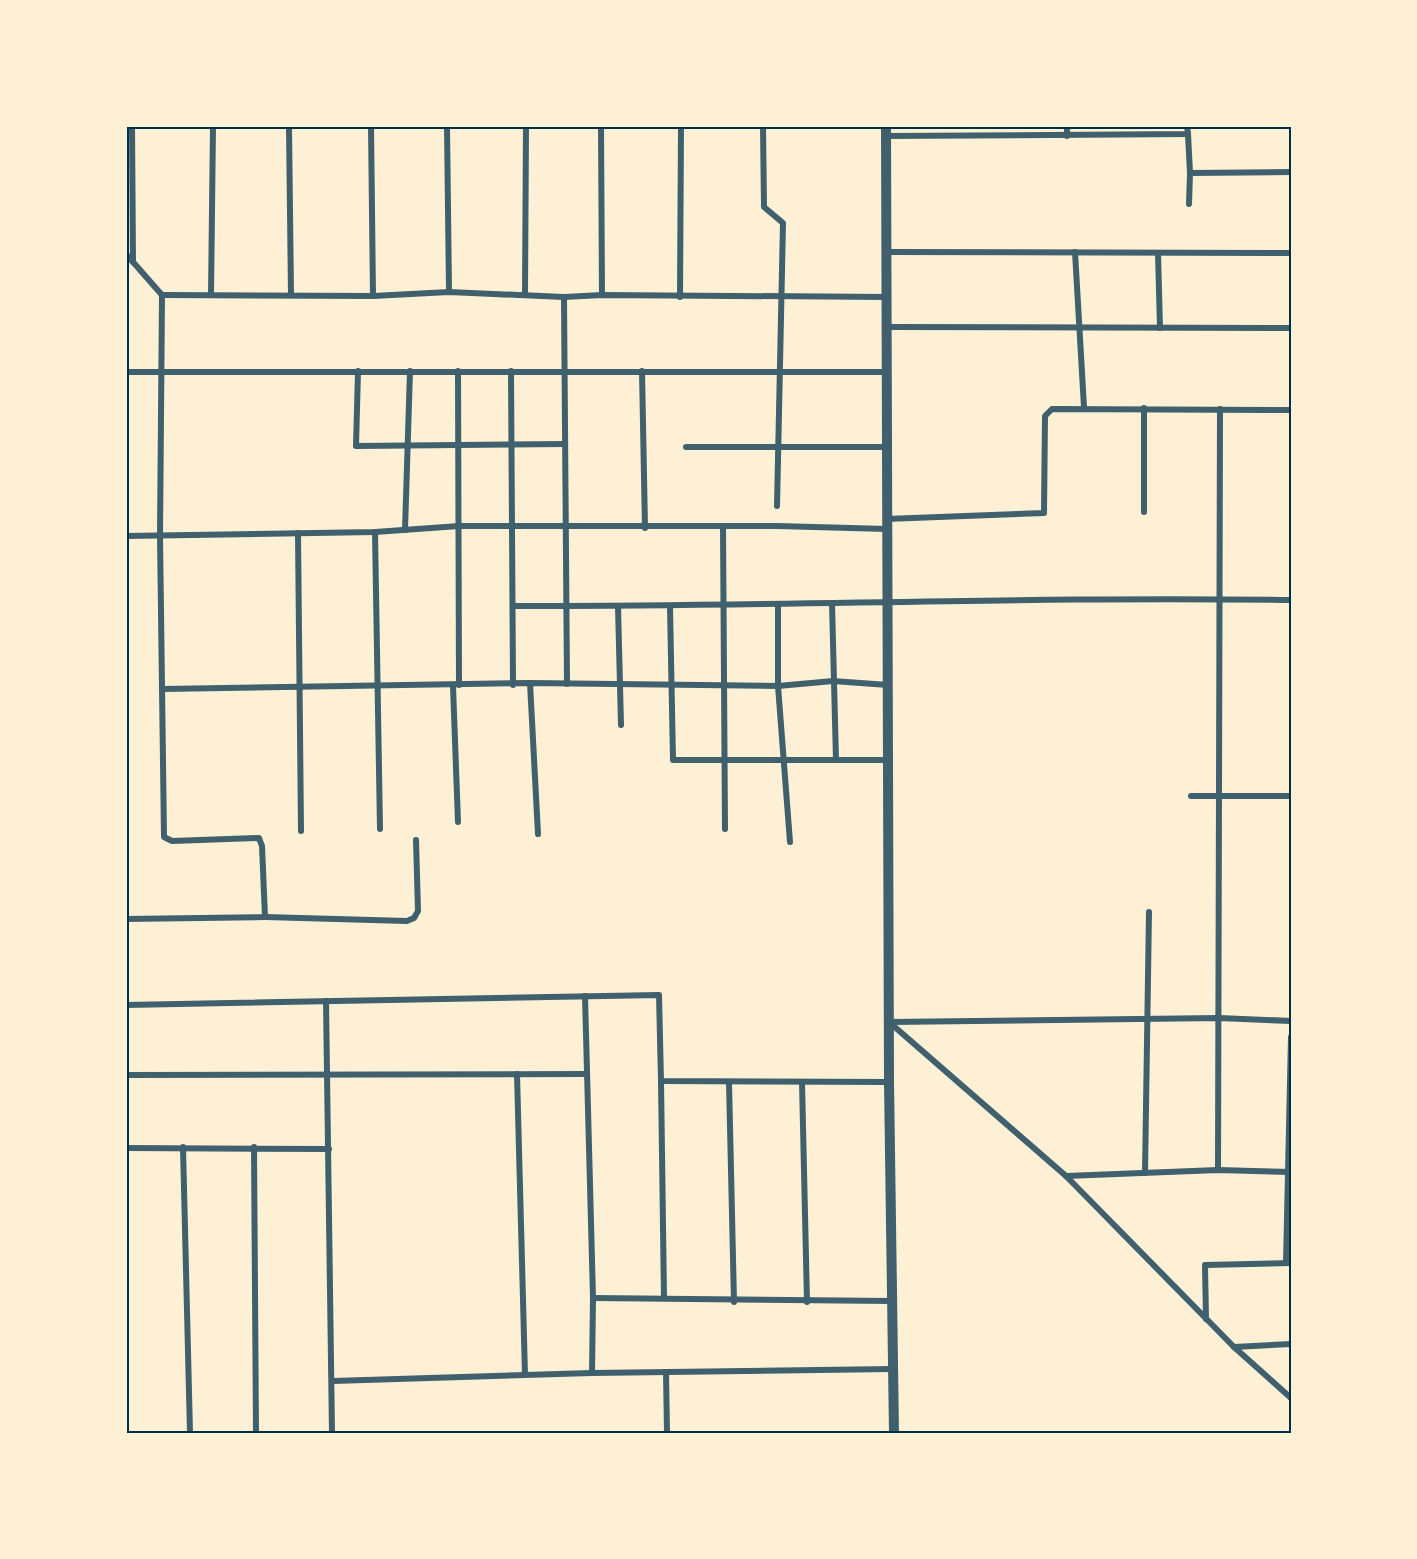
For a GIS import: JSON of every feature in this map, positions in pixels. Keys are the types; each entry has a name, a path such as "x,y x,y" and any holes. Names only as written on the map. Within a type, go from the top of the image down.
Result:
{"street":[{"path":"132,126 133,262"},
{"path":"211,295 213,126"},
{"path":"289,126 291,296"},
{"path":"371,126 373,296"},
{"path":"447,126 449,292"},
{"path":"525,294 526,126"},
{"path":"601,126 603,295"},
{"path":"680,297 681,126"},
{"path":"763,126 764,207 783,223 777,506"},
{"path":"1067,126 1067,136"},
{"path":"1187,126 1189,204"},
{"path":"894,1433 889,1082 886,131 1067,136 1188,134"},
{"path":"1190,173 1291,172"},
{"path":"887,252 1291,253"},
{"path":"1075,252 1084,407"},
{"path":"1158,253 1160,328"},
{"path":"126,254 162,295 159,372 164,837 172,841 259,838 262,846 265,917"},
{"path":"162,295 373,296 449,292 564,297 603,295 887,297"},
{"path":"564,297 567,684"},
{"path":"887,327 1291,328"},
{"path":"358,371 356,446 565,444"},
{"path":"405,530 410,371"},
{"path":"458,371 460,446 456,686 458,822"},
{"path":"512,371 510,527 513,685"},
{"path":"642,371 645,528"},
{"path":"126,372 887,372"},
{"path":"126,536 375,532 459,526 645,528 886,524 1044,513 1045,416 1052,409 1084,407 1291,410"},
{"path":"1144,408 1144,512"},
{"path":"1218,1170 1220,409"},
{"path":"686,447 886,447"},
{"path":"723,527 725,829"},
{"path":"375,532 380,829"},
{"path":"298,533 301,831"},
{"path":"513,606 670,607 888,602 1291,600"},
{"path":"832,603 836,760"},
{"path":"778,605 778,686 790,842"},
{"path":"618,606 621,725"},
{"path":"670,607 674,760 724,758 888,760"},
{"path":"162,688 456,686 530,683 778,686 833,681 888,685"},
{"path":"530,683 538,834"},
{"path":"1191,796 1291,796"},
{"path":"126,920 265,917 407,921 414,918 418,911 416,840"},
{"path":"1145,1173 1149,912"},
{"path":"126,1005 659,995 664,1298"},
{"path":"585,996 593,1298 591,1372"},
{"path":"326,1001 332,1433"},
{"path":"889,1022 1219,1018 1291,1021"},
{"path":"889,1022 1066,1176 1234,1347 1291,1398"},
{"path":"1206,1319 1205,1265 1289,1263 1291,1037"},
{"path":"517,1074 525,1375"},
{"path":"126,1075 587,1074"},
{"path":"661,1081 889,1082"},
{"path":"729,1082 734,1302"},
{"path":"802,1082 807,1302"},
{"path":"183,1147 190,1433"},
{"path":"126,1148 329,1149"},
{"path":"254,1148 256,1433"},
{"path":"1066,1176 1218,1170 1291,1172"},
{"path":"593,1298 664,1298 734,1302 892,1301"},
{"path":"1234,1347 1291,1344"},
{"path":"333,1381 591,1372 892,1369"},
{"path":"666,1372 667,1433"}]}
